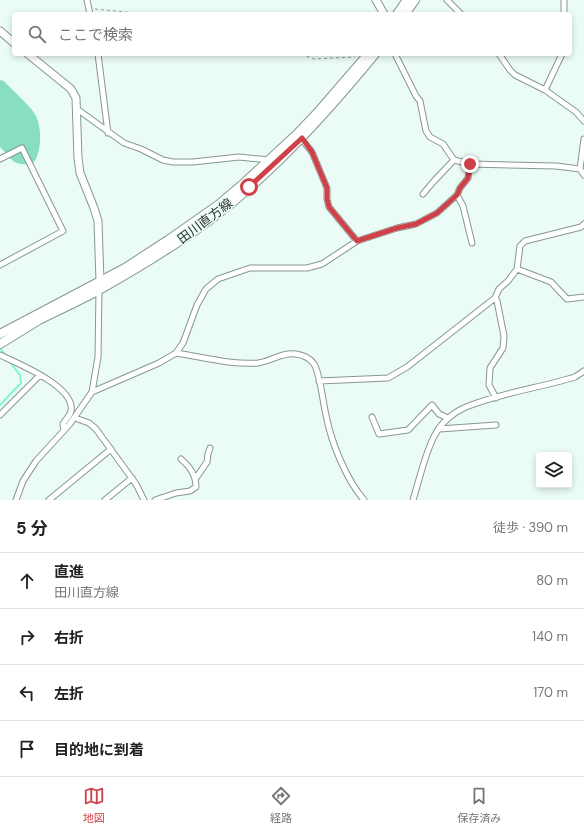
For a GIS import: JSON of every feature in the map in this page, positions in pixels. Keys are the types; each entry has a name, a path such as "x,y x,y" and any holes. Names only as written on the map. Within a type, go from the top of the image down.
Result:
{"main road":[{"path":"398,12 407,0"},
{"path":"406,12 414,0"},
{"name":"田川直方線","path":"0,344 170,248 198,228 249,187 299,136 366,56"},
{"name":"田川直方線","path":"0,334 125,268 218,205 322,117 373,56"}],"street":[{"path":"86,0 89,11"},
{"path":"376,0 383,12"},
{"path":"447,0 460,12"},
{"path":"564,0 564,12"},
{"path":"0,31 12,40"},
{"path":"16,500 23,481 36,461 75,418 92,392 98,357 98,290 100,281 98,221 80,173 76,98 70,89 30,56"},
{"path":"98,56 108,132"},
{"path":"396,56 420,101 426,131 430,137 443,144 454,160 470,164 556,166 580,169"},
{"path":"500,56 510,70 515,74 545,90 576,112 584,121"},
{"path":"545,90 561,56"},
{"path":"77,109 124,143 141,148 163,160 173,162 193,162 238,157 270,160"},
{"path":"299,136 312,152 327,188 329,207 357,241"},
{"path":"584,139 580,169 584,175"},
{"path":"0,159 22,148 63,231 0,265"},
{"path":"423,194 454,160"},
{"path":"92,392 159,363 176,353 183,343 197,305 206,289 218,279 250,268 306,268 322,264 357,241 397,228 416,224 437,213 457,195 460,188 468,178 470,164"},
{"path":"457,195 463,206 472,243"},
{"path":"319,381 388,378 407,367 495,298 499,288 508,281 517,269 520,246 525,240 581,227 584,224"},
{"path":"517,269 551,282 567,299 584,297"},
{"path":"495,298 497,301 504,336 503,348 490,368 489,385 496,398"},
{"path":"176,353 242,363 260,362 288,354 308,357 315,364 326,417 338,458 364,500"},
{"path":"0,355 40,375 61,389 71,407 71,412 63,424 64,430"},
{"path":"413,500 430,445 439,429 448,418 464,408 575,377 584,371"},
{"path":"0,415 40,375"},
{"path":"372,417 379,434 408,430 432,405 439,414 448,418"},
{"path":"75,418 89,423 96,429 132,478 144,500"},
{"path":"439,429 496,425"},
{"path":"196,478 207,462 210,448"},
{"path":"49,500 111,449"},
{"path":"155,500 176,493 190,491 196,487 196,478 188,465 182,459"},
{"path":"105,500 132,478"}],"path":[{"path":"89,11 108,12"},
{"path":"306,56 314,59 354,56"}],"green space":[{"path":"0,80 4,81 21,98 36,116 38,121 40,142 38,155 32,164 16,163 0,147"}],"waterway":[{"path":"0,348 6,356"},
{"path":"0,405 21,383 20,375 9,361"}],"route":[{"path":"249,187 302,138 312,152 327,188 329,207 357,241 397,228 416,224 437,213 457,195 460,188 468,178 470,164"}]}
